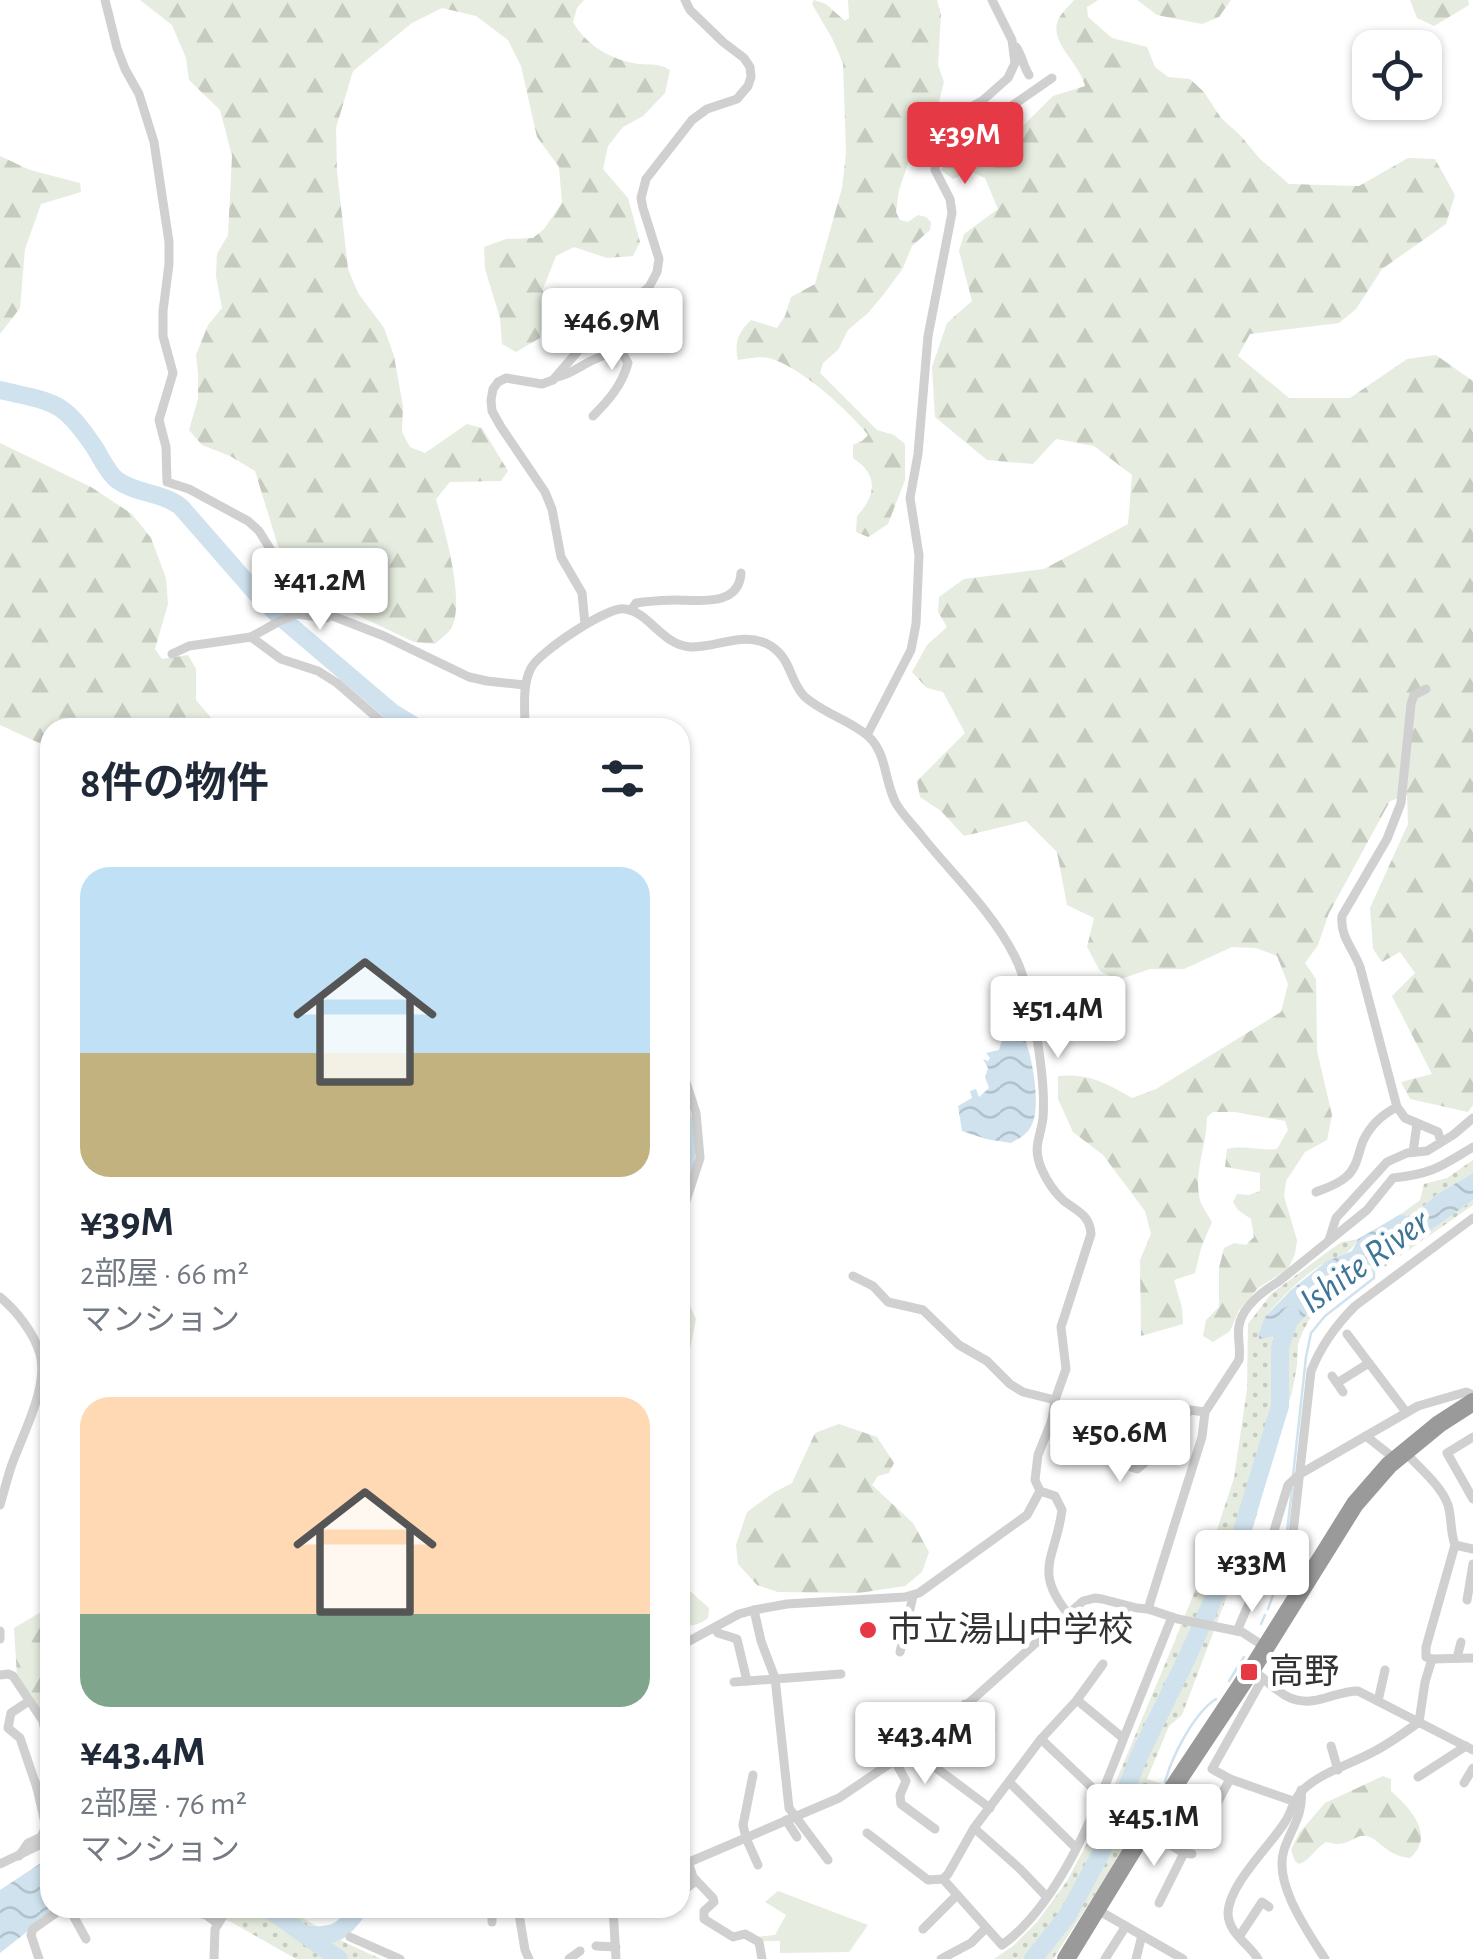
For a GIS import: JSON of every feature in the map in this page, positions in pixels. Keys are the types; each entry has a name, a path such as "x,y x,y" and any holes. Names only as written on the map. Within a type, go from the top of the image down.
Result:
{"highway":[{"path":"1066,1959 1146,1830 1257,1674 1265,1647 1355,1504 1400,1456 1473,1398"}],"street":[{"path":"105,0 117,48 143,105 154,142 169,242 170,264 162,311 163,336 173,373 159,420 166,447 167,482 189,489 248,521 259,531 306,603 469,677 526,685"},
{"path":"557,377 596,330 649,287 658,272 656,246 641,198 646,179 692,120 737,99 748,86 750,67 744,58 690,10 685,0"},
{"path":"867,735 912,650 916,624 919,555 910,498 918,454 928,336 952,213 934,163 971,107 1005,81 1015,62 1013,46 992,0"},
{"path":"1013,46 1017,47 1028,75"},
{"path":"1005,123 1013,106 1052,78"},
{"path":"1005,81 1018,102"},
{"path":"585,624 582,593 561,557 546,492 501,427 490,400 498,382 506,378 542,384 569,375 615,350 662,336"},
{"path":"594,416 624,379 628,363 615,350"},
{"path":"631,610 636,603 643,602 720,600 740,582 740,573"},
{"path":"284,603 287,618"},
{"path":"524,718 526,685 534,663 585,624 614,610 631,610 674,643 690,647 744,639 772,647 786,660 804,695 867,735 878,747 895,803 989,916 1015,956 1037,1042 1042,1119 1036,1148 1042,1170 1063,1200 1086,1217 1091,1234 1061,1327 1066,1368 1035,1469 1040,1492"},
{"path":"172,654 189,646 251,637 287,618 332,616"},
{"path":"251,637 281,659 318,671 377,718"},
{"path":"1426,689 1414,695 1410,704 1401,804 1394,824 1342,916 1341,928 1360,966 1398,1107 1405,1118 1438,1132 1441,1142"},
{"path":"690,1095 700,1158 690,1188"},
{"path":"1316,1192 1348,1176 1370,1129 1398,1107"},
{"path":"1328,1243 1336,1218 1387,1162 1426,1151 1473,1118"},
{"path":"1413,1152 1417,1124"},
{"path":"1148,1609 1202,1437 1204,1412 1239,1360 1239,1326 1247,1310 1266,1290 1366,1210 1386,1183 1393,1178 1435,1170 1473,1147"},
{"path":"1310,1573 1290,1560 1311,1371 1318,1352 1355,1306 1473,1218"},
{"path":"853,1276 873,1286 888,1302 930,1314 951,1338 987,1361 1023,1392 1055,1400"},
{"path":"0,1296 31,1335 40,1354"},
{"path":"1348,1334 1406,1412"},
{"path":"1337,1384 1370,1363"},
{"path":"0,1504 40,1383"},
{"path":"1237,1631 1272,1544 1288,1485 1300,1474 1418,1406 1466,1392 1473,1398"},
{"path":"1052,1420 1082,1434 1104,1422 1111,1423 1116,1428 1121,1460 1137,1469 1174,1438 1190,1410 1204,1412"},
{"path":"1366,1436 1400,1456 1438,1488 1448,1503 1456,1546 1426,1656 1473,1658"},
{"path":"1472,1495 1447,1453 1473,1436"},
{"path":"690,1641 754,1610 787,1604 912,1596 1026,1516 1040,1492"},
{"path":"1040,1492 1054,1496 1062,1510 1048,1578 1056,1600 1068,1614"},
{"path":"1456,1546 1473,1550"},
{"path":"1468,1600 1473,1564"},
{"path":"900,1652 912,1596"},
{"path":"690,1861 839,1798 912,1750 1090,1598 1237,1631 1265,1647"},
{"path":"1114,1633 1127,1606"},
{"path":"754,1610 776,1678 789,1808 797,1837"},
{"path":"943,1879 1004,1944 1046,1898 1102,1797 1175,1618"},
{"path":"714,1628 737,1639 747,1681"},
{"path":"0,1631 0,1640"},
{"path":"1457,1658 1461,1642"},
{"path":"1258,1959 1239,1937 1228,1912 1244,1877 1285,1822 1302,1790 1419,1722 1432,1659"},
{"path":"867,1833 928,1880 943,1879 974,1828 1103,1664"},
{"path":"1378,1702 1385,1670"},
{"path":"734,1682 841,1674"},
{"path":"1293,1802 1212,1769 1257,1674 1299,1702 1358,1692 1469,1748"},
{"path":"0,1675 13,1676 40,1716"},
{"path":"1077,1700 1124,1738"},
{"path":"30,1701 11,1713 8,1728 20,1738 40,1801"},
{"path":"965,1704 991,1730"},
{"path":"1041,1739 1102,1797"},
{"path":"1357,1744 1366,1756"},
{"path":"1331,1746 1338,1770"},
{"path":"1418,1777 1469,1748"},
{"path":"912,1750 990,1808"},
{"path":"895,1761 906,1781 901,1804 935,1829"},
{"path":"1464,1783 1473,1768"},
{"path":"753,1775 743,1825 758,1866"},
{"path":"1209,1818 1230,1779"},
{"path":"1010,1783 1076,1848"},
{"path":"1302,1790 1297,1826 1281,1862 1292,1900 1326,1959"},
{"path":"791,1818 828,1860"},
{"path":"974,1828 1046,1898"},
{"path":"1146,1830 1188,1853 1159,1903"},
{"path":"19,1856 28,1844 40,1838"},
{"path":"0,1864 40,1845"},
{"path":"690,1872 714,1898 704,1912 704,1919 734,1937 745,1934 759,1942 762,1959"},
{"path":"690,1886 696,1881"},
{"path":"923,1929 957,1895"},
{"path":"1239,1937 1262,1902 1269,1907"},
{"path":"1096,1909 1183,1959"},
{"path":"39,1959 31,1935 51,1918"},
{"path":"72,1918 86,1940"},
{"path":"212,1918 219,1922"},
{"path":"214,1959 213,1944 222,1918"},
{"path":"520,1918 529,1959"},
{"path":"615,1918 616,1959"},
{"path":"1105,1959 1126,1926"},
{"path":"940,1959 971,1942 986,1928"},
{"path":"1136,1959 1142,1935"},
{"path":"350,1937 400,1959"},
{"path":"596,1946 616,1947"},
{"path":"569,1959 580,1951"}],"green space":[{"path":"140,0 584,0 573,22 593,45 619,59 670,70 665,93 643,116 623,127 608,146 603,169 628,198 640,242 633,256 607,258 574,247 556,256 543,289 545,313 540,338 516,352 502,344 500,318 485,269 484,247 506,239 533,238 562,203 559,167 537,137 521,66 508,40 476,16 442,8 412,23 353,71 336,128 348,269 358,293 384,328 394,356 403,406 402,432 410,447 425,453 467,424 482,428 508,471 501,481 450,482 436,499 452,563 456,599 452,627 435,644 414,642 340,607 308,585 278,546 255,471 202,445 189,430 198,399 196,355 208,325 222,308 216,276 217,254 228,235 232,156 220,110 189,80 186,58 172,25"},
{"path":"814,0 826,4 845,21 849,18 848,0 937,0 941,14 938,65 944,82 933,125 917,137 899,190 896,212 900,220 908,222 918,215 926,217 931,222 930,230 912,246 903,268 868,313 848,330 820,373 877,430 894,435 905,444 905,480 888,524 868,537 856,532 857,516 871,493 871,478 853,458 853,445 868,435 836,402 795,370 769,358 738,360 737,354 738,338 751,320 777,328 791,297 815,284 842,188 846,153 843,63 812,4"},
{"path":"1074,0 1098,0 1087,7 1088,17 1112,38 1147,47 1155,67 1168,77 1190,79 1221,118 1289,184 1359,186 1408,158 1435,159 1455,195 1446,224 1382,269 1356,309 1339,323 1250,334 1238,356 1289,398 1350,398 1407,359 1436,355 1473,381 1473,1105 1468,1112 1410,1099 1401,1082 1432,1074 1392,996 1415,973 1400,952 1382,962 1373,949 1370,908 1408,824 1407,795 1390,801 1329,913 1318,945 1305,963 1316,979 1317,1051 1332,1115 1327,1140 1305,1152 1286,1181 1284,1196 1297,1240 1295,1254 1288,1269 1258,1288 1239,1310 1230,1331 1213,1342 1203,1336 1206,1320 1219,1307 1219,1268 1224,1248 1234,1243 1246,1245 1254,1237 1251,1219 1233,1202 1237,1194 1260,1191 1260,1173 1225,1167 1227,1149 1277,1149 1288,1130 1285,1121 1235,1112 1213,1112 1207,1117 1198,1190 1212,1222 1195,1273 1174,1280 1183,1324 1141,1336 1140,1260 1151,1234 1145,1211 1103,1155 1073,1132 1058,1099 1058,1076 1097,1080 1132,1098 1156,1089 1281,1012 1288,984 1277,956 1256,948 1232,947 1184,969 1150,969 1118,980 1100,971 1087,947 1094,918 1067,905 1057,852 1026,821 964,836 941,811 920,797 917,781 965,733 943,692 927,688 912,672 927,645 947,627 938,612 939,597 964,579 1044,569 1128,524 1132,475 1094,446 1056,439 1033,464 987,460 935,417 932,367 947,323 972,301 959,251 964,234 998,209 985,178 970,171 953,179 941,170 952,155 992,157 1053,96 1085,86 1061,45 1056,28 1059,17"},
{"path":"1137,0 1231,0 1219,17 1202,24 1157,15"},
{"path":"1410,0 1468,0 1469,5 1434,26 1417,18"},
{"path":"0,156 30,170 80,183 81,192 41,204 25,249 20,308 0,334"},
{"path":"0,443 91,487 132,514 151,538 166,578 168,604 155,649 162,659 188,655 196,669 196,700 211,718 40,718 40,744 0,725"},
{"path":"1473,1160 1473,1173 1408,1216 1401,1214 1420,1200 1424,1184 1447,1178"},
{"path":"1473,1200 1473,1205 1376,1270 1401,1247 1416,1241"},
{"path":"1358,1239 1348,1252 1301,1280 1265,1317 1290,1333 1332,1291 1362,1273 1368,1275 1309,1320 1303,1331 1292,1392 1254,1525 1182,1715 1169,1726 1147,1779 1165,1785 1053,1959 994,1959 1037,1922 1067,1881 1100,1819 1206,1563 1234,1478 1247,1389 1248,1324 1271,1294 1334,1247"},
{"path":"690,1306 696,1319 690,1349"},
{"path":"839,1424 877,1437 894,1463 889,1473 878,1476 872,1485 913,1523 929,1552 922,1572 905,1586 859,1593 778,1592 757,1585 738,1564 736,1545 747,1512 792,1483 815,1433"},
{"path":"690,1591 709,1608 708,1618 691,1625"},
{"path":"40,1613 40,1712 17,1676 14,1628"},
{"path":"1383,1776 1391,1779 1391,1791 1406,1805 1420,1831 1421,1840 1410,1858 1362,1836 1341,1844 1326,1842 1303,1862 1295,1861 1291,1850 1299,1833 1325,1803"},
{"path":"778,1891 868,1925 849,1952 780,1953 780,1941 761,1941 756,1937 775,1935 786,1915 765,1902"},
{"path":"221,1918 302,1918 381,1959 296,1959"}],"water":[{"path":"992,1010 1000,1011 1024,1038 1034,1073 1034,1120 1026,1133 1011,1143 962,1131 958,1106 972,1098 970,1091 976,1089 979,1097 989,1088 985,1077 988,1068 983,1059 988,1061 986,1053 999,1050 1003,1036 1000,1022 991,1016"},
{"path":"1473,1173 1473,1200 1416,1241 1401,1247 1368,1275 1362,1273 1339,1284 1290,1333 1259,1339 1265,1317 1327,1261 1352,1251 1358,1239 1401,1214 1408,1216"},
{"path":"40,1864 40,1918 44,1918 0,1953 0,1890"}],"waterway":[{"path":"0,390 46,401 65,412 117,480 181,507 278,615 401,718"},
{"path":"1293,1476 1311,1333 1325,1316 1374,1278 1374,1271"},
{"name":"Ishite River","path":"1033,1959 1067,1916 1099,1857 1140,1754 1238,1544 1280,1406 1280,1347 1291,1315"},
{"path":"1268,1609 1283,1567 1292,1488"},
{"path":"1261,1624 1265,1615"},
{"path":"1229,1681 1244,1657"},
{"path":"1165,1782 1185,1736 1216,1699"},
{"name":"Ishite River","path":"281,1918 339,1959"},
{"path":"305,1935 337,1932 352,1918"}],"place":[{"name":"市立湯山中学校","path":"868,1630"},
{"name":"高野","path":"1249,1672"}]}
